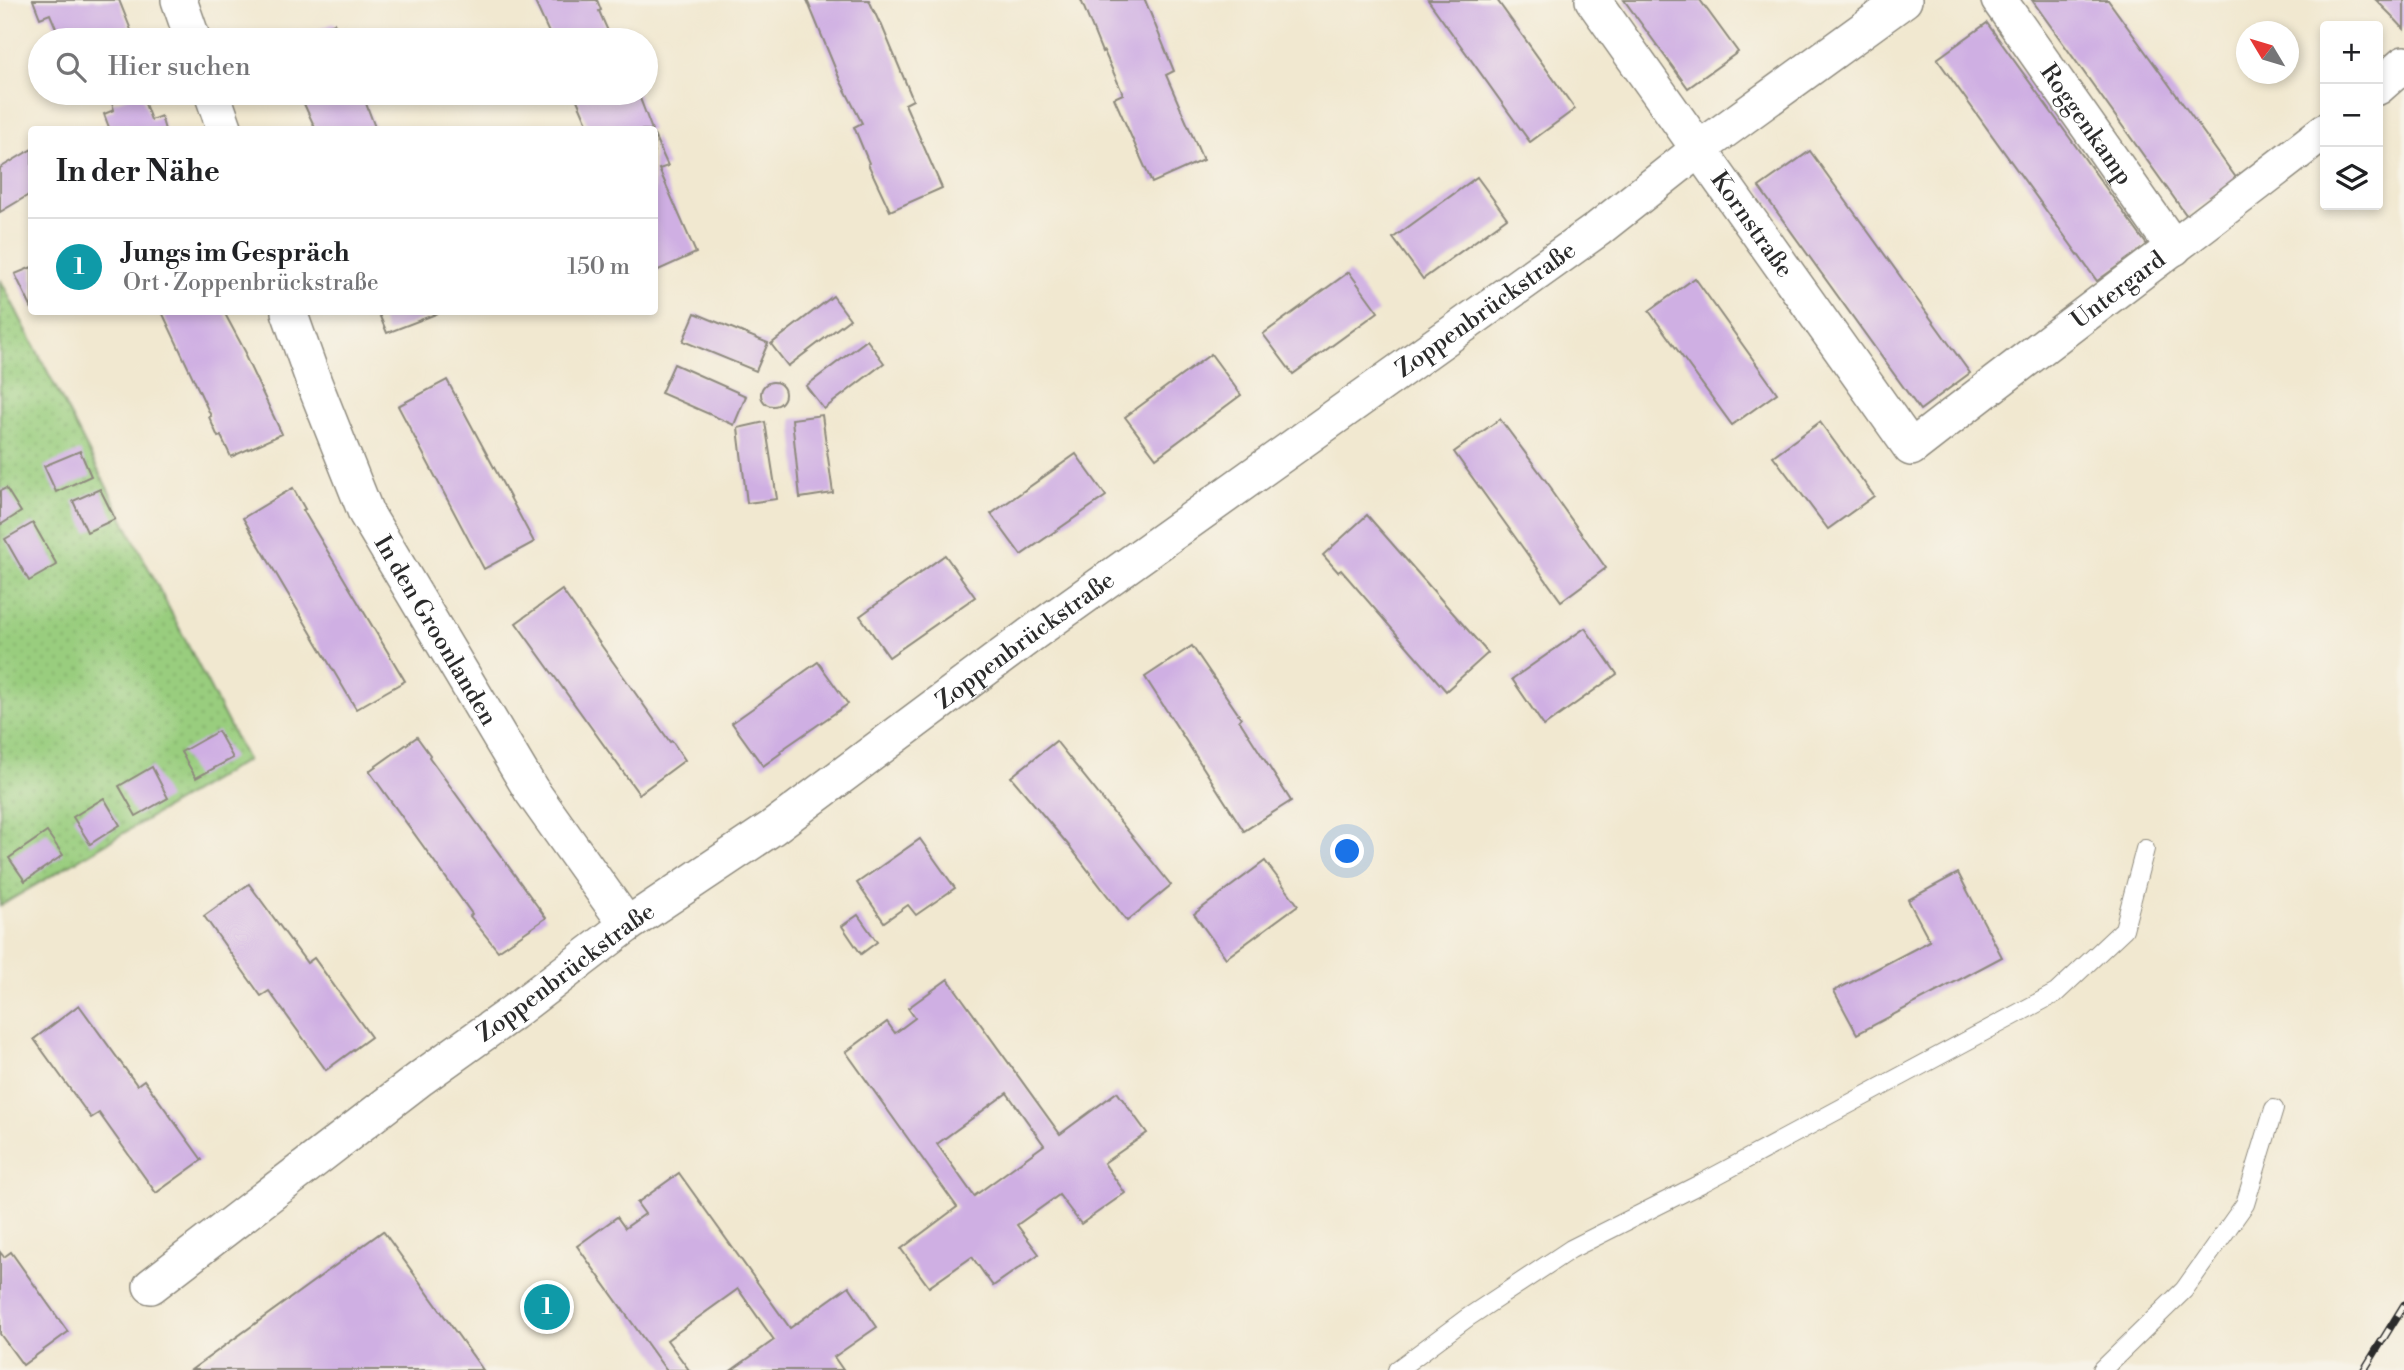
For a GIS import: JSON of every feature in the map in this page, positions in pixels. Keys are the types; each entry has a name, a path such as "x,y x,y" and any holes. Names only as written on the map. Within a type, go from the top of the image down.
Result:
{"street":[{"path":"179,0 189,28"},
{"name":"Kornstraße","path":"1593,0 1911,449"},
{"name":"Zoppenbrückstraße","path":"151,1286 421,1077 512,1013 626,925 772,828 1044,625 1598,229 1699,149 1904,0"},
{"name":"Roggenkamp","path":"1999,0 2174,248"},
{"path":"2381,84 2404,64"},
{"path":"216,105 224,126"},
{"name":"Untergard","path":"1911,449 2044,344 2320,135"},
{"name":"In den Groonlanden","path":"290,315 366,513 531,790 626,925"}],"lane":[{"path":"1397,1370 1467,1318 1571,1249 1702,1183 2056,993 2124,929 2145,849"},
{"path":"2102,1370 2183,1290 2245,1204 2274,1109"}],"green space":[{"path":"0,279 247,760 0,906"}],"building":[{"path":"33,0 119,0 130,28 56,28 50,14 40,18"},
{"path":"534,0 597,0 607,28 547,28"},
{"path":"807,0 869,0 913,100 905,104 942,188 890,211 854,127 862,123 840,80"},
{"path":"1081,0 1145,0 1174,71 1166,75 1203,160 1152,183 1114,98 1123,94"},
{"path":"1428,0 1497,0 1575,109 1530,142"},
{"path":"1624,0 1700,0 1738,52 1688,88"},
{"path":"2032,0 2108,0 2237,179 2187,216"},
{"path":"2376,0 2404,0 2404,29 2392,16"},
{"path":"334,23 336,28 322,28"},
{"path":"1987,23 2147,245 2097,281 1937,59"},
{"path":"113,105 145,105 151,120 161,116 164,126 108,126 104,114 114,110"},
{"path":"305,105 367,105 374,126 314,126"},
{"path":"579,105 643,105 650,126 588,126"},
{"path":"658,144 668,166 659,169 696,253 658,270"},
{"path":"28,151 28,195 0,212 0,168"},
{"path":"1810,151 1970,373 1920,410 1759,187"},
{"path":"1477,177 1507,218 1423,279 1393,238"},
{"path":"28,269 28,301 15,274"},
{"path":"1349,272 1378,312 1293,374 1263,334"},
{"path":"1695,278 1777,393 1732,425 1649,311"},
{"path":"833,296 850,319 788,366 771,344"},
{"path":"695,313 768,343 756,371 683,341"},
{"path":"163,315 226,315 246,353 245,356 282,434 231,457 221,436 218,437 209,417 211,416"},
{"path":"379,315 433,315 387,333"},
{"path":"867,340 884,363 824,409 806,386"},
{"path":"1211,354 1241,395 1156,458 1125,417"},
{"path":"674,364 746,396 734,425 661,393"},
{"path":"447,380 534,542 484,569 398,406"},
{"path":"773,382 782,385 785,394 782,403 773,406 764,403 761,394 764,385"},
{"path":"822,415 833,493 800,498 792,419"},
{"path":"1500,419 1606,568 1561,601 1454,452"},
{"path":"765,422 777,499 747,503 738,428"},
{"path":"1820,422 1874,496 1828,529 1773,456"},
{"path":"80,451 91,476 56,492 44,466"},
{"path":"1076,454 1106,496 1021,555 991,514"},
{"path":"6,488 21,512 0,525 0,491"},
{"path":"293,488 305,509 303,510 405,681 356,709 243,518"},
{"path":"100,489 115,519 87,532 73,501"},
{"path":"1367,515 1488,653 1446,691 1341,570 1338,572 1323,555"},
{"path":"33,523 57,565 29,581 5,539"},
{"path":"945,555 975,597 889,657 860,616"},
{"path":"562,590 685,760 639,794 516,623"},
{"path":"1585,628 1617,674 1544,726 1512,679"},
{"path":"1192,646 1241,718 1239,720 1291,801 1244,831 1145,677"},
{"path":"818,662 848,704 780,751 781,753 763,766 732,723"},
{"path":"218,731 233,758 196,778 181,752"},
{"path":"417,737 546,918 498,951 470,916 472,914 369,771"},
{"path":"1056,741 1171,885 1127,921 1011,777"},
{"path":"152,767 168,798 136,816 119,786"},
{"path":"104,798 120,825 90,844 73,817"},
{"path":"47,832 63,855 25,881 9,858"},
{"path":"920,839 955,888 916,915 908,905 884,922 857,883"},
{"path":"1265,861 1298,905 1226,958 1194,914"},
{"path":"1958,873 2002,957 1857,1034 1834,991 1930,941 1908,900"},
{"path":"249,884 307,963 314,958 371,1037 326,1070 269,991 261,996 204,916"},
{"path":"858,915 877,942 861,954 842,926"},
{"path":"948,979 1060,1134 1117,1092 1147,1133 1104,1163 1125,1193 1081,1224 1059,1195 1017,1225 1039,1254 993,1286 972,1257 929,1287 901,1249 957,1207 846,1052 887,1022 895,1033 915,1018 908,1008","holes":["1007,1093 1044,1145 974,1196 937,1144"]},
{"path":"79,1005 137,1085 144,1080 202,1160 156,1193 99,1113 91,1118 34,1039"},
{"path":"679,1173 790,1328 849,1286 877,1327 834,1357 843,1370 732,1370 774,1340 738,1289 667,1340 689,1370 666,1370 577,1246 617,1217 625,1228 645,1214 637,1203"},
{"path":"383,1231 483,1370 191,1370"},
{"path":"0,1252 4,1257 11,1252 68,1332 23,1365 0,1334"}],"railway":[{"path":"2364,1370 2404,1305"}],"place":[{"name":"Jungs im Gespräch","path":"547,1307"}]}
